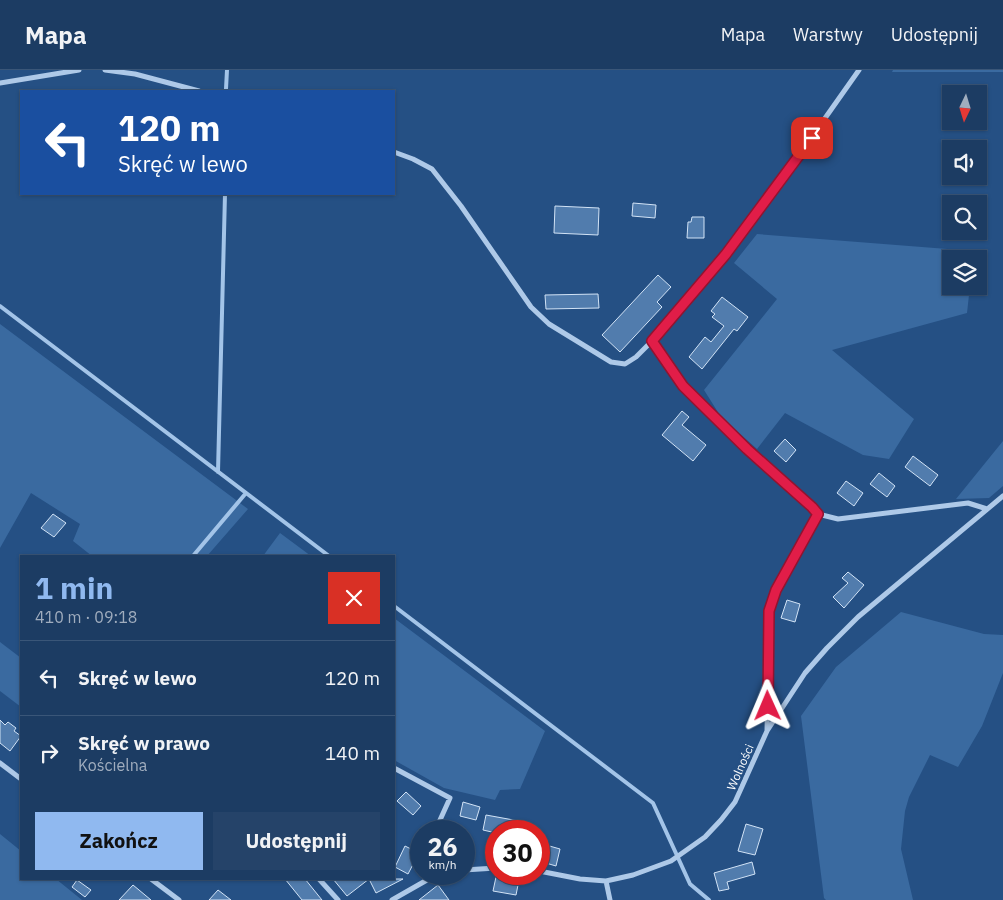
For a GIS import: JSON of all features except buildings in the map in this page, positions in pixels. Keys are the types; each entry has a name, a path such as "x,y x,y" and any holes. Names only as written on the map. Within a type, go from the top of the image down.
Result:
{"street":[{"path":"0,83 79,70"},
{"path":"105,70 135,74 195,90"},
{"path":"395,152 432,169 461,206 531,307 549,324 611,362 625,364 636,357 652,341 732,246 859,70"},
{"path":"652,341 683,386 747,449 818,514 838,519 968,503 987,509"},
{"name":"Wolności","path":"550,873 580,879 606,880 633,875 671,861 705,837 735,802 767,732 805,673 858,617 1003,496"},
{"path":"767,732 769,611 776,590 818,514"},
{"path":"0,763 20,778"},
{"path":"395,769 450,798 440,820"},
{"path":"152,880 179,900"},
{"path":"320,880 338,900"},
{"path":"606,880 610,900"},
{"path":"392,900 415,885"}],"shaded area":[{"path":"893,70 1003,70 1003,72 892,72"},
{"path":"757,234 960,250 942,250 942,295 969,295 967,313 832,350 914,419 889,459 863,455 785,413 757,449 721,417 704,390 777,299 734,263"},
{"path":"0,324 248,509 208,555 91,555 73,541 80,524 31,493 0,548"},
{"path":"1003,441 1003,486 989,498 956,499"},
{"path":"280,533 310,555 264,555"},
{"path":"901,612 984,634 1003,635 1003,673 982,726 958,767 930,755 909,797 905,811 901,849 913,900 826,900 824,898 801,716 836,667"},
{"path":"395,619 545,731 520,789 500,790 495,800 444,788 395,761"},
{"path":"0,642 20,657 20,706 0,691"},
{"path":"0,834 20,850 20,880 57,880 82,900 0,900"}],"waterway":[{"path":"226,89 227,70"},
{"path":"218,472 225,195"},
{"path":"0,306 328,555"},
{"path":"194,555 246,493"},
{"path":"395,607 653,803 690,884 709,900"}],"route":[{"path":"768,706 769,611 776,590 791,560 818,514 747,449 683,386 652,341 726,254 812,138"}]}
